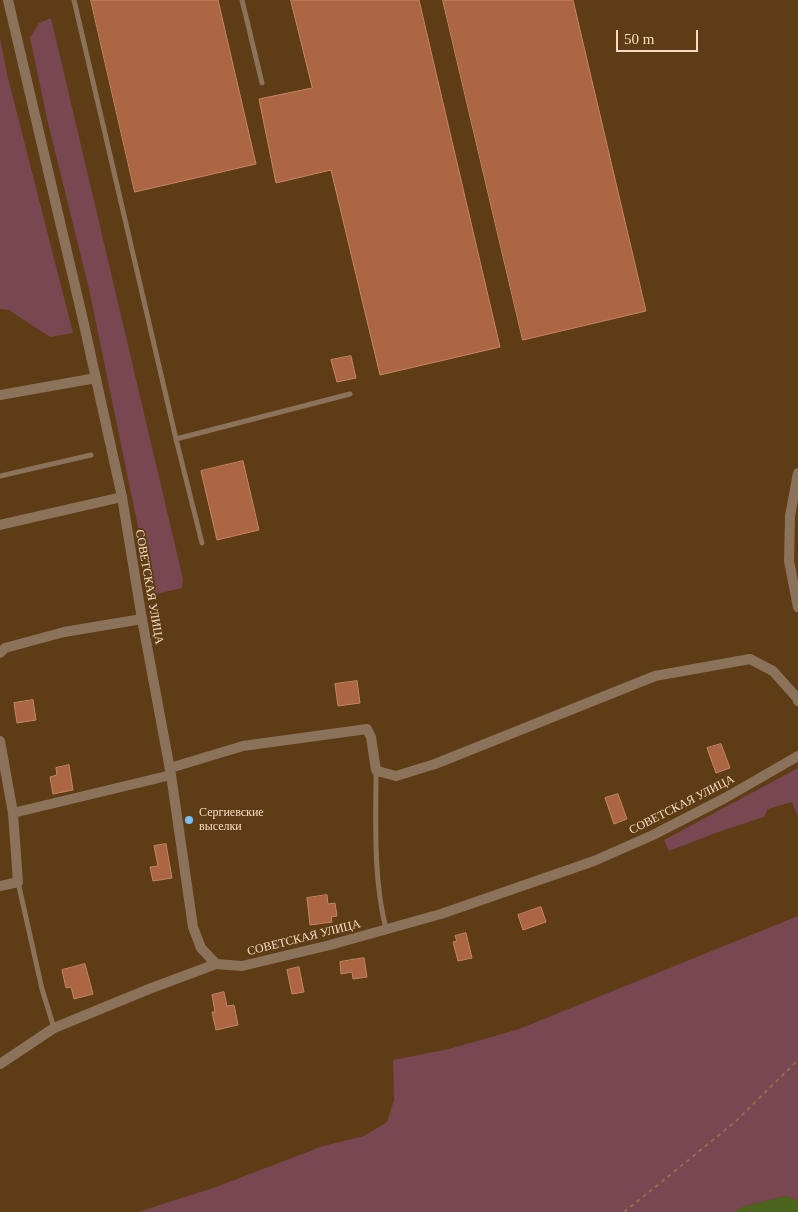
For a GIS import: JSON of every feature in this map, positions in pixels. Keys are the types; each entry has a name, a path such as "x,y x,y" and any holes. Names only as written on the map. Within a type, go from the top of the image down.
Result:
{"street":[{"name":"СОВЕТСКАЯ УЛИЦА","path":"8,3 80,304 122,498 142,619 171,771 194,927 201,948 216,964 242,966 321,947 441,914 594,861 669,827 725,798 798,756"},
{"path":"0,395 96,378"},
{"path":"798,473 790,516 789,561 798,607"},
{"path":"0,525 122,498"},
{"path":"0,653 5,648 64,632 142,619"},
{"path":"13,813 171,771 243,746 367,729 371,737 376,770 396,776 436,764 655,676 750,659 773,671 798,698"},
{"path":"0,741 1,755 13,813 18,882 0,886"},
{"path":"0,1064 54,1028 216,964"}],"lane":[{"path":"74,0 202,543"},
{"path":"242,0 262,82"},
{"path":"176,439 350,394"},
{"path":"0,476 91,455"},
{"path":"376,770 376,863 381,910 386,929"},
{"path":"18,882 42,990 54,1028"}],"path":[{"path":"624,1212 736,1121 798,1060"}],"shaded area":[{"path":"51,18 183,579 182,588 152,595 89,289 48,123 30,38 39,23"},
{"path":"0,38 7,74 73,333 50,337 9,310 0,309"},
{"path":"798,768 798,817 792,802 768,809 764,817 669,851 664,840"},
{"path":"798,916 798,1201 786,1196 746,1206 733,1212 138,1212 216,1187 323,1146 364,1136 387,1122 394,1100 393,1060 449,1049 519,1029"},
{"path":"786,1196 798,1201 798,1212 733,1212 746,1206"}],"building":[{"path":"91,0 218,0 256,164 135,192"},
{"path":"291,0 419,0 500,347 380,375 331,170 276,183 259,99 312,88"},
{"path":"443,0 573,0 646,311 523,340"},
{"path":"351,356 356,378 337,382 331,360"},
{"path":"243,461 259,530 217,540 201,471"},
{"path":"357,681 360,703 338,706 335,684"},
{"path":"33,700 36,720 17,723 14,703"},
{"path":"721,744 730,768 716,773 707,748"},
{"path":"69,765 73,790 53,794 50,777 57,775 56,768"},
{"path":"618,794 627,819 614,824 605,798"},
{"path":"166,844 172,878 153,881 150,867 158,866 154,846"},
{"path":"327,895 328,904 335,903 337,916 331,917 332,922 310,925 307,898"},
{"path":"541,907 546,922 523,930 518,915"},
{"path":"466,933 472,958 458,961 453,942 457,941 455,936"},
{"path":"364,958 367,977 353,979 352,972 341,974 340,962"},
{"path":"85,964 93,994 74,999 71,987 66,988 62,970"},
{"path":"299,967 304,992 292,994 287,970"},
{"path":"224,992 227,1006 234,1005 238,1025 216,1030 212,1012 215,1012 212,995"}],"place":[{"name":"Сергиевские выселки","path":"189,820"}]}
